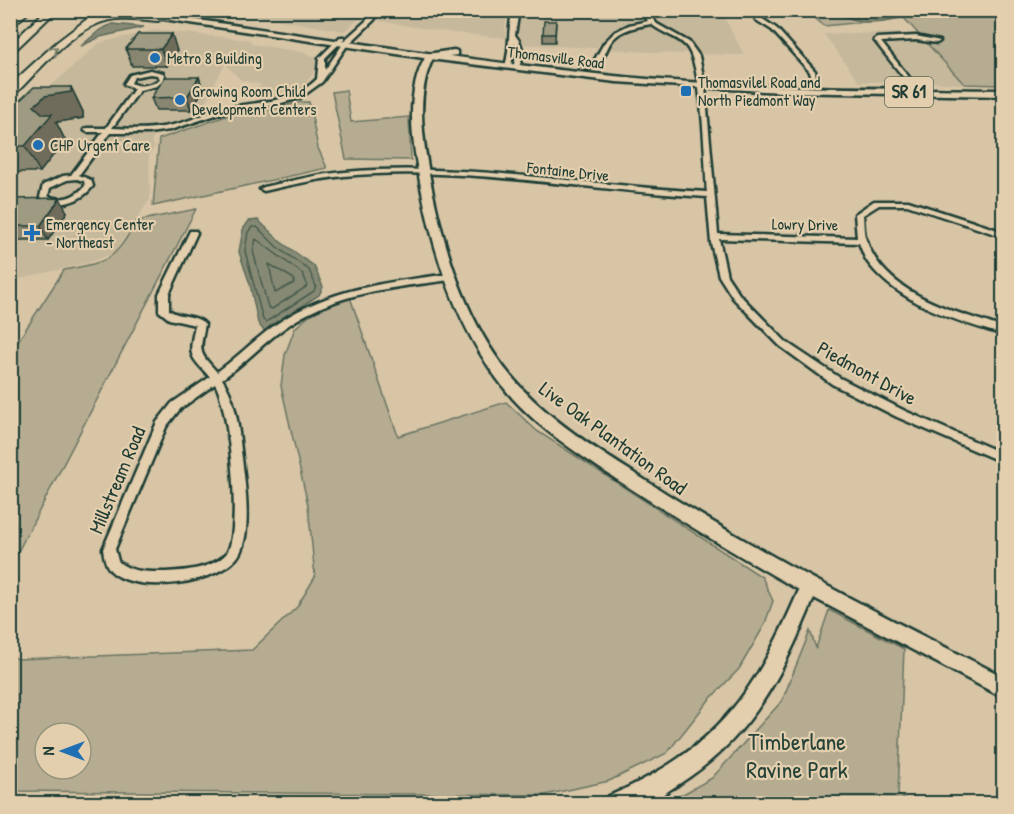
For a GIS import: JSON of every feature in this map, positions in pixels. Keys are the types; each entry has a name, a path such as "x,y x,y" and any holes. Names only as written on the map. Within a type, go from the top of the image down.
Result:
{"highway":[{"path":"10,25 26,10"},
{"path":"10,52 52,10"},
{"path":"10,92 44,58 80,28 107,10"},
{"path":"80,28 113,16 158,18"}],"main road":[{"name":"Thomasville Road","path":"107,10 604,74 701,82 980,90 1004,93"},
{"name":"Thomasville Road","path":"208,14 344,40"},
{"name":"Thomasville Road","path":"426,52 454,53 513,64 582,69 604,74"},
{"name":"Thomasville Road","path":"980,90 1004,87"}],"street":[{"path":"321,77 322,58 378,10"},
{"path":"513,64 512,23 516,10"},
{"path":"582,69 597,62 605,43 613,34 625,28 651,22 642,10"},
{"path":"755,10 758,19 774,29 803,59 809,77 816,85"},
{"name":"Piedmont Drive","path":"651,22 682,40 692,48 696,56 701,82 714,236 723,276 736,296 766,328 804,360 862,395 1004,459"},
{"path":"915,89 877,40 916,38 937,41"},
{"path":"87,130 167,128 227,110 288,100 307,92 329,70 344,40"},
{"name":"Live Oak Plantation Road","path":"426,52 418,97 424,173 438,243 472,327 490,358 521,397 544,417 669,505 809,588 1004,688"},
{"path":"597,62 604,74"},
{"path":"74,177 82,178 89,183 88,188 81,195 57,201 44,196 44,189 50,184 74,177 138,88 157,84 161,81 162,76 146,72 135,75 128,80 128,85 138,88"},
{"name":"Fontaine Drive","path":"264,189 332,176 424,173 656,193 710,195"},
{"name":"Lowry Drive","path":"714,236 860,241 860,214 877,204 901,202 1004,235"},
{"name":"Millstream Road","path":"193,233 164,294 164,311 168,316 194,320 200,324 195,350 198,358 216,378 225,391 233,439 239,535 234,552 218,567 191,575 144,577 120,571 112,564 109,549 161,425 176,406 216,378 280,326 330,298 356,290 450,277"},
{"path":"860,241 888,281 906,294 1004,332"},
{"path":"617,804 660,782 703,754 731,727 766,682 782,652 809,588"}],"shaded area":[{"path":"388,10 510,11 505,24 506,38 453,33 379,21"},
{"path":"636,10 643,21 615,30 607,35 596,48 522,44 517,29 516,17 520,11"},
{"path":"229,11 369,11 344,31"},
{"path":"646,11 721,11 744,55 699,54 689,41 653,21"},
{"path":"649,25 679,43 687,52 680,54 605,49 613,37 622,32"},
{"path":"155,30 250,40 251,44 302,52 316,57 314,72 306,83 292,92 261,101 256,90 262,85 241,80 225,64 194,124 155,135 151,142 155,147 149,154 150,199 114,253 91,262 11,281 11,126 44,92 99,43"},
{"path":"918,33 964,84 916,81 859,82 824,34"}],"green space":[{"path":"943,10 964,16 1003,17 1003,85 964,84 904,18 824,26 807,11"},
{"path":"346,90 351,122 409,117 411,160 346,159 332,92"},
{"path":"309,102 318,148 327,168 153,206 159,139 232,114 269,110"},
{"path":"196,209 11,565 11,352 64,270 109,258 122,245 137,221"},
{"path":"350,297 398,436 506,402 537,431 762,577 773,601 764,626 739,669 709,700 667,753 609,781 545,795 11,791 10,653 17,659 252,650 297,607 315,577 308,505 281,386 285,355 295,328 317,309"},
{"name":"Timberlane Ravine Park","path":"829,610 904,649 898,795 912,803 667,803 712,778 782,701 810,631 816,648"}],"water":[{"path":"840,11 912,11 912,13 895,19 874,22 854,20"},
{"path":"112,24 144,27 100,37 81,46 100,30"},
{"path":"258,220 281,242 314,266 323,287 319,295 264,331 258,323 250,284 239,252 243,229 249,221"}],"building":[{"path":"544,21 556,21 555,34 543,34"},
{"path":"138,34 172,34 161,49 126,49"},
{"path":"165,77 199,77 187,97 151,98"},
{"path":"34,87 71,87 71,92 45,96 34,106 43,114 52,114 25,146 10,146 10,110"},
{"path":"60,198 40,226 10,226 10,201 12,199"}],"place":[{"name":"Metro 8 Building","path":"155,58"},
{"name":"Thomasvilel Road and North Piedmont Way","path":"686,91"},
{"name":"Growing Room Child Development Centers","path":"180,100"},
{"name":"CHP Urgent Care","path":"38,145"},
{"name":"Emergency Center - Northeast","path":"32,233"}]}
